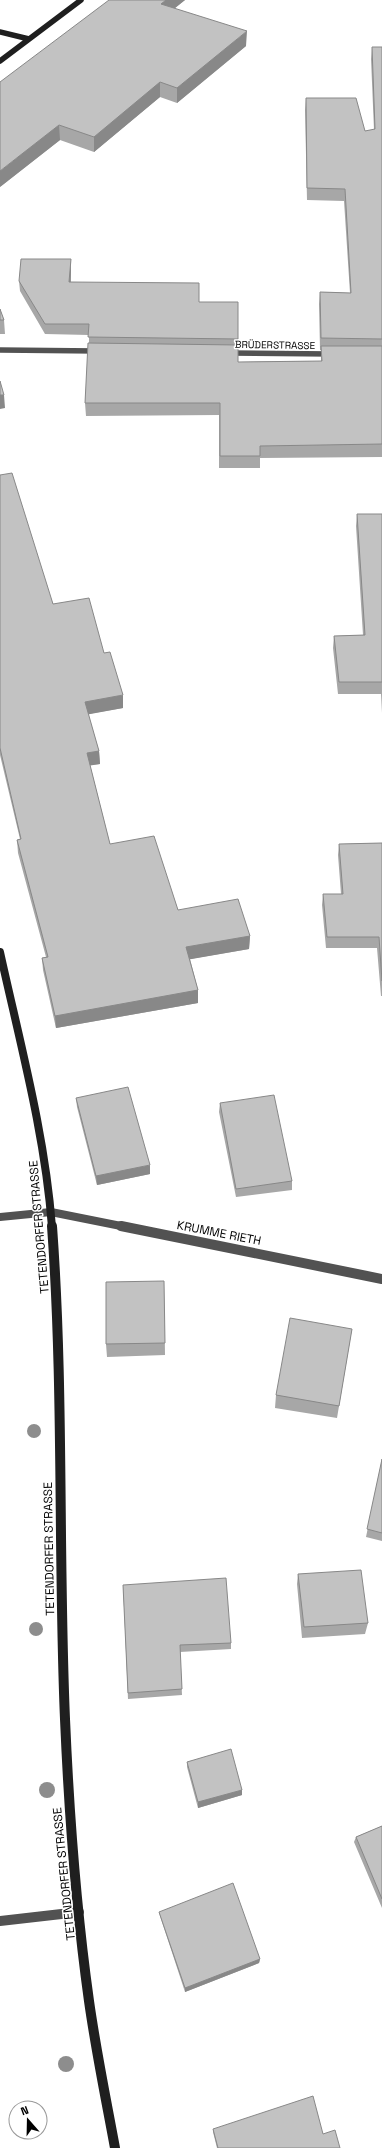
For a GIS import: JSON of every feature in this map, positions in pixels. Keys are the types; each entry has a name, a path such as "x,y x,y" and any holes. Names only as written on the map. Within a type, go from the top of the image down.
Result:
{"street":[{"path":"0,61 81,0"},
{"path":"0,32 29,39"},
{"path":"0,350 104,351"},
{"name":"BRÜDERSTRASSE","path":"223,353 334,354"},
{"name":"TETENDORFER STRASSE","path":"0,952 43,1145 51,1212 58,1309 63,1671 68,1791 79,1912 96,2047 115,2148"},
{"name":"KRUMME RIETH","path":"0,1217 51,1212 382,1279"},
{"path":"0,1921 79,1912"}],"building":[{"path":"109,0 166,0 161,4 247,31 177,88 160,82 94,137 59,125 0,171 0,82"},
{"path":"372,47 382,47 382,339 321,338 320,292 351,293 345,189 307,188 306,98 356,98 365,131 375,129"},
{"path":"21,259 71,259 69,282 199,283 199,302 238,302 238,339 88,337 89,324 45,324 19,281"},
{"path":"0,309 4,320 0,320"},
{"path":"88,343 238,345 238,362 322,361 321,346 382,346 382,444 260,446 260,456 220,456 220,403 85,403"},
{"path":"0,381 4,395 0,395"},
{"path":"12,473 53,604 89,598 104,653 110,652 123,695 85,702 99,751 87,753 110,844 154,836 178,910 238,899 250,936 186,947 198,990 55,1016 42,958 48,957 17,840 21,839 0,748 0,475"},
{"path":"357,514 382,514 382,682 339,682 334,636 365,635"},
{"path":"382,843 382,981 379,937 327,937 323,894 343,894 339,844"},
{"path":"128,1087 150,1165 96,1176 76,1098"},
{"path":"274,1095 292,1181 236,1189 220,1103"},
{"path":"164,1281 165,1343 106,1344 106,1282"},
{"path":"290,1318 352,1329 339,1406 276,1395"},
{"path":"382,1459 382,1533 367,1529"},
{"path":"361,1570 368,1623 304,1627 298,1574"},
{"path":"226,1578 231,1643 180,1645 182,1689 128,1693 123,1585"},
{"path":"231,1749 242,1790 198,1802 187,1762"},
{"path":"382,1826 382,1899 356,1837"},
{"path":"233,1883 260,1959 185,1988 159,1912"},
{"path":"313,2096 323,2134 335,2130 340,2148 218,2148 213,2129"}]}
